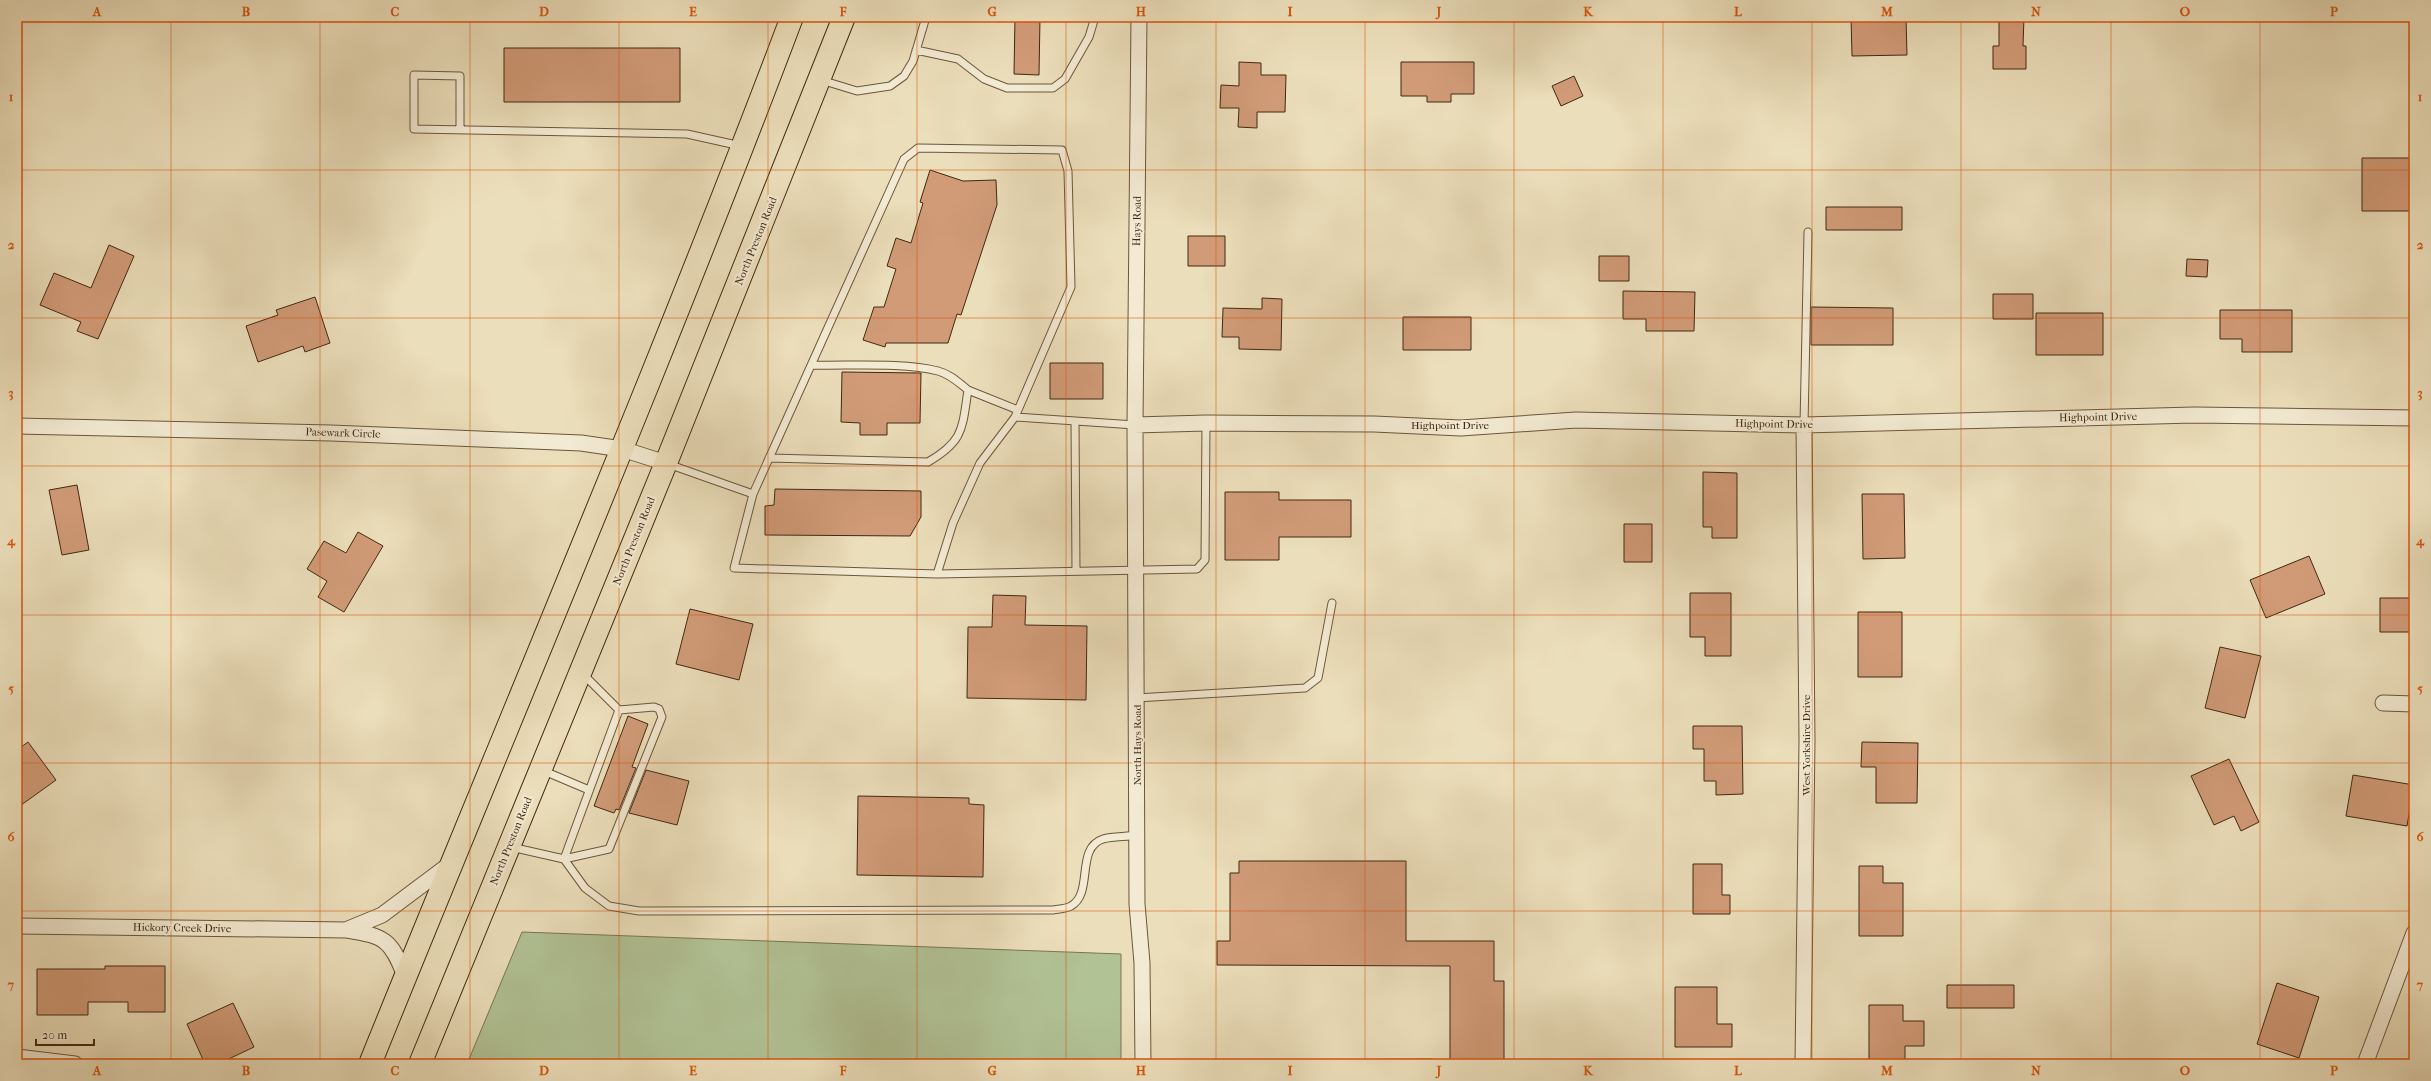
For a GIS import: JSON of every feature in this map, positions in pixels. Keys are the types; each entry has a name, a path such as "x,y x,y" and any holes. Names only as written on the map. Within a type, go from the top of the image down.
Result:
{"main road":[{"path":"370,1064 622,449 743,146 792,17"},
{"name":"North Preston Road","path":"420,1064 666,463 844,17"}],"street":[{"name":"Hays Road","path":"1134,425 1140,17"},
{"name":"Highpoint Drive","path":"1134,425 1206,423 1374,424 1461,428 1576,420 1804,425 2194,415 2414,418"},
{"name":"North Hays Road","path":"1134,425 1137,904 1142,963 1143,1064"},
{"name":"West Yorkshire Drive","path":"1803,1064 1807,740 1804,425"},
{"name":"Pasewark Circle","path":"17,426 581,442 622,449 666,463"},
{"path":"2383,703 2414,704"},
{"name":"Hickory Creek Drive","path":"347,930 382,915 453,862"},
{"name":"Hickory Creek Drive","path":"17,926 347,930 374,934 388,943 398,959 405,976"},
{"path":"2365,1064 2414,933"},
{"path":"17,1057 75,1064"}],"lane":[{"path":"820,80 857,91 890,86 904,76 916,50 926,17"},
{"path":"916,50 958,59 984,78 1007,88 1053,88 1065,79 1089,37 1095,17"},
{"path":"460,130 460,76 414,75 414,129 460,130 687,134 743,146"},
{"path":"937,574 953,522 980,463 1017,414 1071,287 1068,171 1062,150 918,148 904,158 753,494 734,568 937,574 1197,569 1205,560 1206,423"},
{"path":"1804,425 1808,232"},
{"path":"812,365 916,367 938,371 953,378 968,390 1017,414 1075,421 1134,425"},
{"path":"769,458 928,462 944,452 957,439 963,426 968,390"},
{"path":"1075,421 1076,571"},
{"path":"666,463 753,494"},
{"path":"1136,698 1305,688 1318,678 1332,603"},
{"path":"509,846 564,859 609,849 662,717 659,709 654,707 619,710 581,672"},
{"path":"564,859 619,710"},
{"path":"540,769 590,790"},
{"path":"564,859 585,888 609,906 639,911 1053,910 1072,906 1081,894 1086,862 1093,845 1103,839 1137,836"},
{"path":"1316,1064 1432,1063"}],"green space":[{"path":"522,932 1121,954 1121,1064 467,1064"}],"building":[{"path":"1015,17 1040,17 1039,75 1014,74"},
{"path":"1851,17 1906,17 1907,55 1852,56"},
{"path":"1999,17 2024,17 2023,46 2026,46 2026,69 1993,69 1993,46 1999,46"},
{"path":"504,48 680,48 680,102 504,102"},
{"path":"1239,62 1261,63 1261,75 1286,75 1285,112 1257,112 1257,128 1238,127 1239,108 1220,108 1221,85 1239,86"},
{"path":"1401,62 1474,62 1474,94 1451,94 1451,102 1427,102 1427,96 1401,96"},
{"path":"1574,76 1583,96 1561,106 1552,86"},
{"path":"2362,158 2414,158 2414,211 2362,211"},
{"path":"930,170 963,181 996,180 997,205 961,315 957,314 948,343 886,343 885,347 863,340 874,307 884,307 896,269 887,266 896,238 911,243 923,203 920,202"},
{"path":"1826,207 1902,207 1902,230 1826,230"},
{"path":"1188,236 1225,236 1225,266 1188,266"},
{"path":"109,245 134,256 98,339 77,331 81,322 40,305 54,273 91,288"},
{"path":"1599,256 1629,256 1629,281 1599,281"},
{"path":"2187,259 2208,260 2207,277 2186,276"},
{"path":"1623,291 1695,292 1694,331 1646,331 1646,319 1623,319"},
{"path":"1993,294 2033,294 2033,319 1993,319"},
{"path":"315,297 330,343 305,352 303,346 258,362 246,326 278,315 276,310"},
{"path":"1262,298 1282,299 1281,350 1239,349 1239,337 1222,337 1223,308 1262,309"},
{"path":"1811,307 1893,308 1893,345 1811,345"},
{"path":"2220,310 2292,310 2292,352 2242,352 2242,339 2220,339"},
{"path":"2036,313 2103,313 2103,355 2036,355"},
{"path":"1403,317 1471,317 1471,350 1403,350"},
{"path":"1050,363 1103,363 1103,399 1050,399"},
{"path":"842,372 921,373 920,423 887,423 887,435 860,435 860,423 841,422"},
{"path":"1703,472 1737,473 1737,538 1712,538 1712,527 1703,527"},
{"path":"77,485 89,550 62,555 49,490"},
{"path":"775,489 921,491 921,517 910,536 765,535 765,506 774,505"},
{"path":"1225,492 1279,492 1279,500 1351,500 1351,537 1279,537 1279,560 1225,560"},
{"path":"1862,494 1904,494 1905,558 1863,559"},
{"path":"1624,524 1652,524 1652,562 1624,562"},
{"path":"358,532 383,546 344,612 318,597 327,581 307,569 324,541 346,553"},
{"path":"2309,556 2325,594 2266,618 2250,580"},
{"path":"1690,593 1731,593 1731,656 1705,656 1705,637 1690,637"},
{"path":"993,595 1026,596 1025,625 1087,626 1086,700 967,698 968,627 992,627"},
{"path":"2380,598 2414,598 2414,632 2380,632"},
{"path":"690,609 753,624 739,680 676,664"},
{"path":"1858,612 1902,612 1902,677 1858,677"},
{"path":"2220,647 2261,656 2245,718 2205,708"},
{"path":"628,716 648,724 632,767 636,768 619,810 616,809 614,813 594,806"},
{"path":"1693,726 1742,726 1743,794 1716,795 1716,781 1704,781 1704,749 1693,749"},
{"path":"28,742 56,780 17,808 17,750"},
{"path":"1862,742 1918,743 1917,803 1876,803 1876,767 1861,767"},
{"path":"2229,759 2259,822 2241,831 2234,816 2214,825 2191,776"},
{"path":"646,770 689,781 677,825 629,813"},
{"path":"2353,775 2414,785 2407,826 2346,816"},
{"path":"858,796 969,798 969,804 984,805 983,877 857,875"},
{"path":"1239,861 1406,861 1406,941 1494,941 1494,981 1504,981 1504,1061 1450,1061 1450,966 1217,965 1217,941 1230,941 1230,873 1239,873"},
{"path":"1693,864 1722,864 1722,895 1730,895 1730,914 1693,914"},
{"path":"1859,866 1883,866 1883,883 1903,883 1903,936 1859,936"},
{"path":"105,966 165,966 165,1012 128,1012 128,1002 88,1002 88,1015 37,1015 37,969 105,969"},
{"path":"2277,983 2319,997 2299,1058 2257,1044"},
{"path":"1947,985 2014,985 2014,1008 1947,1008"},
{"path":"1675,987 1717,987 1717,1024 1732,1024 1732,1047 1675,1047"},
{"path":"233,1003 254,1047 218,1064 205,1064 187,1024"},
{"path":"1869,1005 1903,1005 1903,1021 1924,1021 1924,1046 1905,1046 1905,1064 1869,1064"}]}
